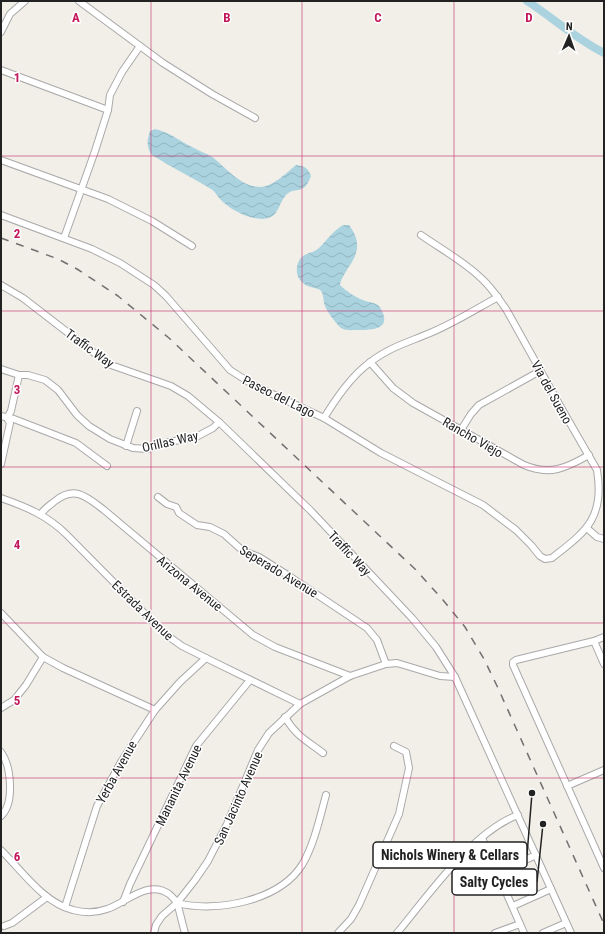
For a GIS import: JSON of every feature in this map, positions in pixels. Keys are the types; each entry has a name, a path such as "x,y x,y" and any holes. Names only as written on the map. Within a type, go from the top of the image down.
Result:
{"street":[{"path":"1,32 10,14 23,1"},
{"path":"79,1 192,82 254,118"},
{"path":"64,238 108,110 110,95 116,81 140,46"},
{"path":"1,70 108,110"},
{"path":"1,160 82,189 132,210 192,246"},
{"name":"Paseo del Lago","path":"1,215 92,249 120,263 154,285 176,306 230,370 245,381 324,418 381,453 483,505 516,530 540,556 545,559"},
{"name":"Via del Sueno","path":"421,235 482,278 498,297 598,470 603,505 598,516 589,530 552,558 545,559"},
{"name":"Traffic Way","path":"1,285 23,298 111,365 171,386 188,396 219,422 311,511 412,618 436,647 455,677 571,933"},
{"path":"324,418 344,387 370,362 393,347 445,326 498,297"},
{"name":"Rancho Viejo","path":"370,362 384,379 402,396 519,463 538,470 554,470 565,468 589,455"},
{"name":"Orillas Way","path":"1,369 19,375 28,375 39,378 49,383 58,390 83,421 100,434 136,449 148,449 169,442 200,436 213,428 219,422"},
{"path":"461,430 471,414 480,405 540,371"},
{"path":"4,417 11,411 19,375"},
{"path":"126,446 137,411"},
{"path":"1,464 10,423 4,417"},
{"path":"4,417 14,419 76,443 107,466"},
{"name":"Arizona Avenue","path":"40,514 60,497 74,492 82,495 104,510 253,635 275,647 350,676"},
{"name":"Seperado Avenue","path":"158,496 168,504 176,507 179,513 197,525 210,526 224,534 243,551 259,557 367,628 377,640 386,664"},
{"name":"Estrada Avenue","path":"1,498 40,514 53,522 68,535 165,634 182,646 300,704"},
{"path":"589,530 597,537 604,539"},
{"path":"1,613 43,657 63,668 155,710"},
{"path":"604,637 594,641 513,662 513,665 604,868"},
{"path":"594,641 604,664"},
{"path":"1,708 14,700 26,685 43,657"},
{"name":"Yerba Avenue","path":"65,907 97,806 120,762 137,734 155,710 180,682 206,658"},
{"name":"San Jacinto Avenue","path":"154,933 156,925 162,916 177,903 195,880 220,839 258,750 269,733 300,704 350,676 386,664 398,664 440,676 455,677"},
{"name":"Mananita Avenue","path":"123,902 130,884 196,746 250,680"},
{"path":"285,717 292,730 323,753"},
{"path":"338,933 351,919 359,905 399,814 409,768 406,752 394,746"},
{"path":"1,752 6,764 10,786 9,801 6,810 1,816"},
{"path":"567,786 604,770"},
{"path":"177,903 187,906 228,904 254,898 286,882 299,869 307,855 326,795"},
{"path":"397,933 462,856 499,825 518,815"},
{"path":"482,838 524,933"},
{"path":"1,850 47,898 57,904 81,912 95,912 108,909 143,891 155,889 166,892 177,903 185,933"},
{"path":"497,873 536,855"},
{"path":"513,906 551,889"},
{"path":"4,926 12,923 47,898"},
{"path":"543,933 566,922"},
{"path":"495,933 520,924"}],"water":[{"path":"155,129 171,135 189,146 211,156 239,180 246,184 260,187 270,185 280,179 296,165 306,168 311,176 302,189 290,192 286,195 278,210 271,217 258,219 244,215 230,208 212,190 152,155 148,146 148,140 150,131"},
{"path":"349,225 353,231 357,242 357,247 354,257 342,278 340,285 357,297 380,307 384,316 384,321 383,324 375,329 345,330 341,328 329,314 324,304 323,294 321,291 304,284 297,275 298,263 302,257 317,249 339,227"}],"waterway":[{"path":"527,1 574,35 604,53"}],"railway":[{"path":"1,238 58,259 77,269 118,296 169,338 415,569 443,600 465,627 484,659 604,924"}],"place":[{"name":"Nichols Winery & Cellars","path":"532,793"},
{"name":"Salty Cycles","path":"543,824"}]}
